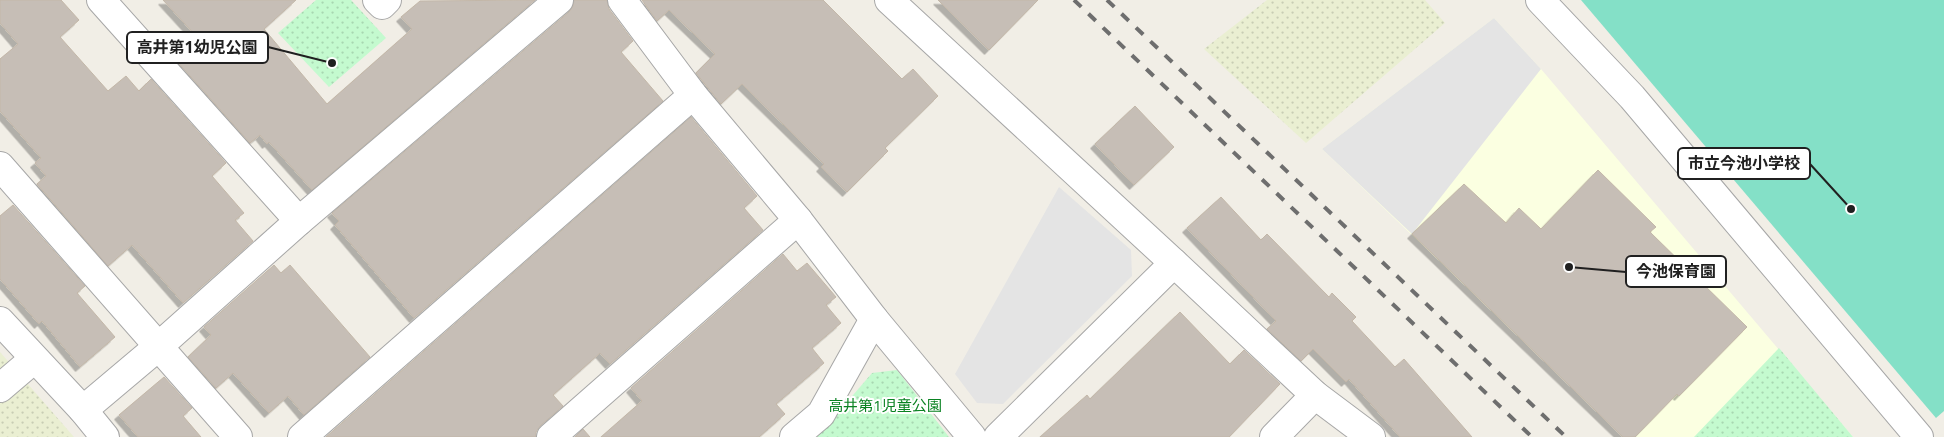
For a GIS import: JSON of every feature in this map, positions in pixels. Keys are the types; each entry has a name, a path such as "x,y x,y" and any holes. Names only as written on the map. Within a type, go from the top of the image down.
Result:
{"street":[{"path":"101,0 298,221"},
{"path":"377,0 382,4 387,0"},
{"path":"83,410 159,346 298,221 559,0"},
{"path":"622,0 693,95 798,220 874,319 972,437"},
{"path":"888,0 1315,395 1371,437"},
{"path":"1540,0 1632,97 1919,437"},
{"path":"302,437 693,95"},
{"path":"0,166 238,437"},
{"path":"551,437 798,220"},
{"path":"998,437 1174,263"},
{"path":"794,437 821,414 874,319"},
{"path":"0,321 83,410 105,437"},
{"path":"0,388 34,359"},
{"path":"1274,437 1315,395"}],"shaded area":[{"path":"1267,0 1425,0 1445,23 1306,143 1204,49"},
{"path":"1494,18 1541,69 1853,437 1623,437 1322,149"},
{"path":"1494,18 1541,69 1412,234 1322,149"},
{"path":"1059,187 1131,250 1132,276 1003,404 977,403 955,374"},
{"path":"0,352 74,437 0,437"}],"green space":[{"path":"316,0 351,0 386,38 329,87 278,33"},
{"path":"1581,0 1944,0 1944,411 1936,418"},
{"path":"1779,348 1853,437 1694,437"},
{"name":"高井第1児童公園","path":"897,370 949,437 817,437 872,373"}],"building":[{"path":"0,0 61,0 79,20 60,37 108,91 126,76 139,91 151,79 226,163 212,176 244,213 235,220 253,241 183,303 132,245 108,266 37,184 46,176 35,163 41,158 0,111 0,59 18,44 0,23"},
{"path":"163,0 296,0 264,29 327,104 412,29 401,17 420,1 535,0 312,190 269,142 267,144 260,135 250,143 174,58 196,36"},
{"path":"574,0 607,0 609,9 633,41 621,52 663,101 414,318 335,225 339,221 332,213 569,12"},
{"path":"642,0 823,0 902,79 913,69 938,96 885,148 888,151 847,192 821,167 824,164 742,84 721,104 696,73 715,54 669,10 657,21"},
{"path":"938,0 1038,0 989,50"},
{"path":"1135,106 1174,147 1134,185 1095,144"},
{"path":"691,117 757,196 744,208 763,230 610,364 600,353 553,395 563,406 540,426 536,432 536,437 326,437"},
{"path":"1598,170 1656,227 1650,232 1747,327 1679,396 1677,394 1635,437 1623,437 1412,234 1464,184 1506,223 1519,208 1541,229"},
{"path":"1221,197 1261,240 1267,234 1329,297 1332,293 1356,317 1352,321 1395,367 1404,359 1472,437 1400,437 1349,379 1346,382 1313,349 1301,361 1267,329 1276,321 1187,228"},
{"path":"13,205 85,286 77,293 115,337 80,367 42,321 39,324 0,279 0,216"},
{"path":"783,254 797,271 807,263 836,297 826,305 841,323 812,348 824,363 776,404 785,414 759,437 601,437 642,401 631,388"},
{"path":"274,265 281,273 290,265 370,357 304,415 288,396 269,413 233,373 216,388 188,357 211,335 204,327"},
{"path":"1180,312 1230,364 1244,350 1280,384 1229,437 1040,437 1087,395 1090,399"},
{"path":"164,377 192,408 183,416 201,437 138,437 119,415"},
{"path":"583,429 590,437 575,437"}],"railway":[{"path":"1074,0 1532,437"},
{"path":"1107,0 1566,437"}],"place":[{"name":"高井第1幼児公園","path":"332,63"},
{"name":"市立今池小学校","path":"1851,209"},
{"name":"今池保育園","path":"1569,267"}]}
